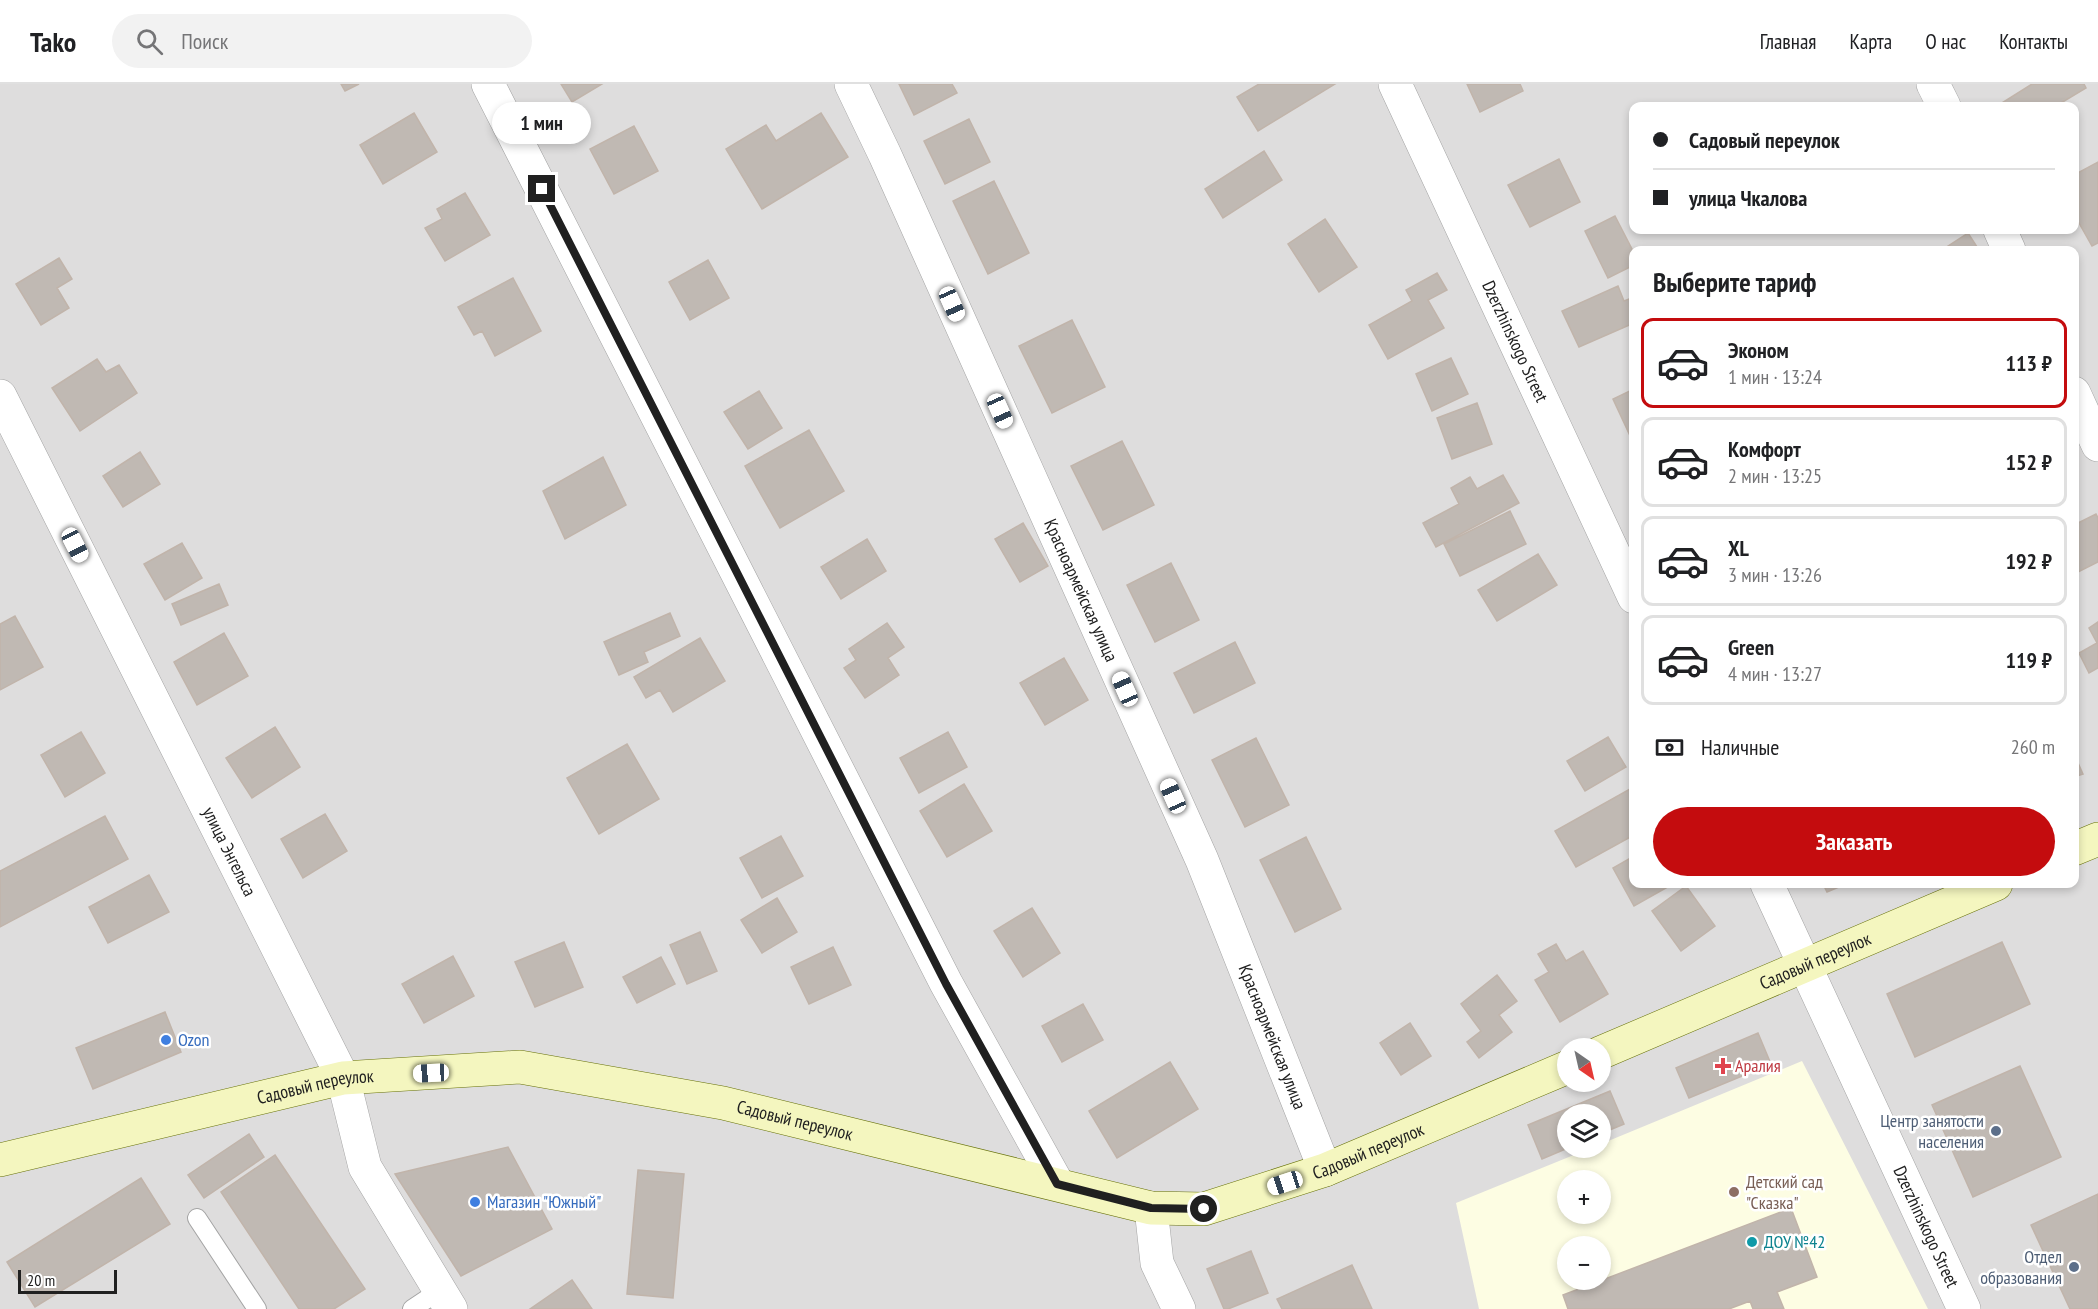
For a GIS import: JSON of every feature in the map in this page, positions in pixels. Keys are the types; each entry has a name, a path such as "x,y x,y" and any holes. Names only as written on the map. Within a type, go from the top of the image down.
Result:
{"street":[{"path":"488,84 946,984 1057,1184"},
{"name":"Красноармейская улица","path":"851,84 1202,860 1325,1170"},
{"name":"Dzerzhinskogo Street","path":"1395,84 1629,586"},
{"path":"1933,84 1942,102"},
{"name":"улица Энгельса","path":"0,396 343,1078 365,1167 445,1300"},
{"path":"2079,404 2098,445"},
{"path":"2079,847 2098,839"},
{"name":"Dzerzhinskogo Street","path":"1769,888 1964,1309"},
{"name":"Садовый переулок","path":"1611,1048 1987,888"},
{"name":"Садовый переулок","path":"0,1160 343,1078 520,1067 723,1103 1151,1208 1204,1209 1325,1170 1557,1072"},
{"path":"1151,1208 1157,1263 1179,1309"}],"lane":[{"path":"197,1218 257,1309"},
{"path":"412,1309 445,1300"}],"shaded area":[{"path":"0,84 2098,84 2098,1309 0,1309"},
{"name":"Детский сад \"Сказка\"","path":"1802,1061 1928,1309 1479,1309 1456,1203 1566,1158 1611,1158 1611,1140"}],"building":[{"path":"341,84 359,84 345,91"},
{"path":"561,84 602,84 572,102"},
{"path":"899,84 952,84 957,93 914,115"},
{"path":"1259,84 1335,84 1258,131 1237,97"},
{"path":"1467,84 1520,84 1523,91 1480,112"},
{"path":"2032,84 2084,84 2086,88 2063,102 2003,102"},
{"path":"414,113 437,152 383,184 360,145"},
{"path":"821,113 848,157 762,209 726,149 766,125 776,141"},
{"path":"969,119 990,162 945,184 924,141"},
{"path":"634,126 658,171 614,194 590,149"},
{"path":"1264,151 1282,180 1223,218 1205,189"},
{"path":"1559,159 1580,202 1530,227 1508,185"},
{"path":"2098,162 2098,243 2092,246 2079,223 2079,172"},
{"path":"994,181 1029,253 988,274 953,201"},
{"path":"465,193 490,235 445,261 425,228 442,219 437,209"},
{"path":"1615,216 1630,246 1629,268 1608,278 1585,231"},
{"path":"1325,219 1357,267 1319,292 1288,244"},
{"path":"1969,234 1976,246 1948,246"},
{"path":"59,258 72,279 57,288 69,308 41,325 16,284"},
{"path":"708,260 729,298 690,320 669,282"},
{"path":"1437,273 1447,290 1428,300 1444,328 1388,359 1369,325 1412,301 1406,290"},
{"path":"513,278 541,331 495,356 482,331 474,335 458,307"},
{"path":"1618,286 1624,301 1629,299 1629,325 1579,347 1562,311"},
{"path":"1072,320 1105,387 1052,413 1019,346"},
{"path":"1451,358 1468,394 1432,411 1416,374"},
{"path":"97,359 106,372 119,365 137,393 80,431 52,388"},
{"path":"759,391 782,428 748,449 724,412"},
{"path":"1629,391 1629,434 1613,399"},
{"path":"1477,403 1492,444 1452,459 1437,418"},
{"path":"809,430 844,491 780,528 745,466"},
{"path":"1122,441 1154,505 1103,530 1071,466"},
{"path":"140,452 160,484 123,507 103,476"},
{"path":"603,457 626,505 565,539 543,491"},
{"path":"1503,475 1519,503 1436,547 1423,523 1459,504 1451,488 1470,477 1477,489"},
{"path":"1510,511 1526,544 1460,576 1444,544"},
{"path":"2096,514 2098,518 2098,562 2079,572 2079,522"},
{"path":"1023,523 1048,566 1020,582 995,539"},
{"path":"867,539 886,571 841,599 821,567"},
{"path":"182,543 202,578 165,600 144,564"},
{"path":"1538,554 1557,585 1497,621 1478,590"},
{"path":"1171,563 1199,620 1155,642 1127,585"},
{"path":"219,584 228,605 181,625 172,604"},
{"path":"670,613 680,636 644,652 648,662 619,675 604,642"},
{"path":"15,616 43,667 0,690 0,624"},
{"path":"2098,622 2098,668 2089,673 2079,653 2097,643 2089,628"},
{"path":"887,623 904,647 888,658 899,675 865,698 844,668 856,660 849,649"},
{"path":"224,633 248,676 197,705 174,662"},
{"path":"700,638 725,681 673,712 660,690 646,698 634,677"},
{"path":"1235,642 1255,683 1194,713 1174,673"},
{"path":"1064,658 1088,700 1045,725 1020,683"},
{"path":"275,727 300,767 252,798 226,758"},
{"path":"81,732 105,773 65,797 41,755"},
{"path":"948,732 967,767 919,793 900,758"},
{"path":"1608,737 1626,767 1585,791 1567,761"},
{"path":"1256,738 1289,805 1245,827 1212,760"},
{"path":"627,744 659,799 599,834 567,778"},
{"path":"964,784 992,831 947,857 920,811"},
{"path":"1629,790 1629,838 1576,867 1555,831"},
{"path":"325,814 347,851 303,878 281,839"},
{"path":"105,816 128,859 0,927 0,871"},
{"path":"781,836 803,876 762,898 740,858"},
{"path":"1306,837 1341,909 1295,932 1260,860"},
{"path":"1629,859 1629,888 1666,888 1634,906 1613,868"},
{"path":"149,875 169,912 108,943 89,907"},
{"path":"1683,888 1687,888 1715,926 1681,951 1652,911"},
{"path":"1825,888 1836,888 1827,892"},
{"path":"777,898 797,932 762,953 741,920"},
{"path":"1032,908 1060,953 1023,977 994,931"},
{"path":"700,932 717,971 687,984 670,945"},
{"path":"564,942 583,987 535,1007 515,962"},
{"path":"2002,942 2030,1004 1915,1057 1887,994"},
{"path":"1556,944 1566,961 1583,951 1608,994 1560,1022 1535,980 1549,972 1538,954"},
{"path":"833,947 851,985 809,1004 791,967"},
{"path":"453,956 474,996 424,1023 402,984"},
{"path":"661,957 675,984 637,1003 623,977"},
{"path":"1497,975 1517,1001 1499,1015 1512,1032 1479,1058 1467,1042 1481,1031 1461,1004"},
{"path":"1083,1004 1103,1040 1062,1062 1042,1026"},
{"path":"165,1012 181,1052 93,1089 76,1048"},
{"path":"1410,1023 1431,1056 1401,1075 1380,1043"},
{"name":"Аралия","path":"1758,1033 1771,1064 1689,1098 1676,1068"},
{"path":"1170,1062 1198,1109 1117,1158 1089,1111"},
{"name":"Центр занятости населения","path":"2020,1066 2061,1157 1973,1197 1932,1105"},
{"path":"1610,1092 1624,1124 1611,1129 1611,1104 1579,1104"},
{"path":"1557,1113 1557,1153 1542,1159 1528,1125"},
{"path":"249,1134 264,1157 204,1198 188,1175"},
{"name":"Магазин \"Южный\"","path":"508,1147 552,1229 461,1276 395,1174"},
{"path":"275,1155 365,1289 334,1309 299,1309 221,1192"},
{"path":"638,1170 684,1174 673,1298 627,1294"},
{"path":"141,1178 170,1224 35,1307 7,1262"},
{"name":"Отдел образования","path":"2098,1194 2098,1309 2070,1309 2031,1225"},
{"name":"ДОУ №42","path":"1791,1208 1817,1277 1777,1292 1784,1309 1753,1309 1750,1301 1729,1309 1568,1309 1563,1295 1576,1290 1611,1290 1611,1277"},
{"path":"1251,1251 1268,1293 1224,1309 1207,1269"},
{"path":"1352,1265 1372,1309 1282,1309 1277,1299"},
{"path":"572,1280 592,1309 530,1309"}],"place":[{"name":"Ozon","path":"166,1040"},
{"name":"Аралия","path":"1723,1066"},
{"name":"Центр занятости населения","path":"1996,1131"},
{"name":"Детский сад \"Сказка\"","path":"1734,1192"},
{"name":"Магазин \"Южный\"","path":"475,1202"},
{"name":"ДОУ №42","path":"1752,1242"},
{"name":"Отдел образования","path":"2074,1267"}],"route":[{"path":"542,189 946,984 1057,1184 1151,1208 1204,1209"}]}
